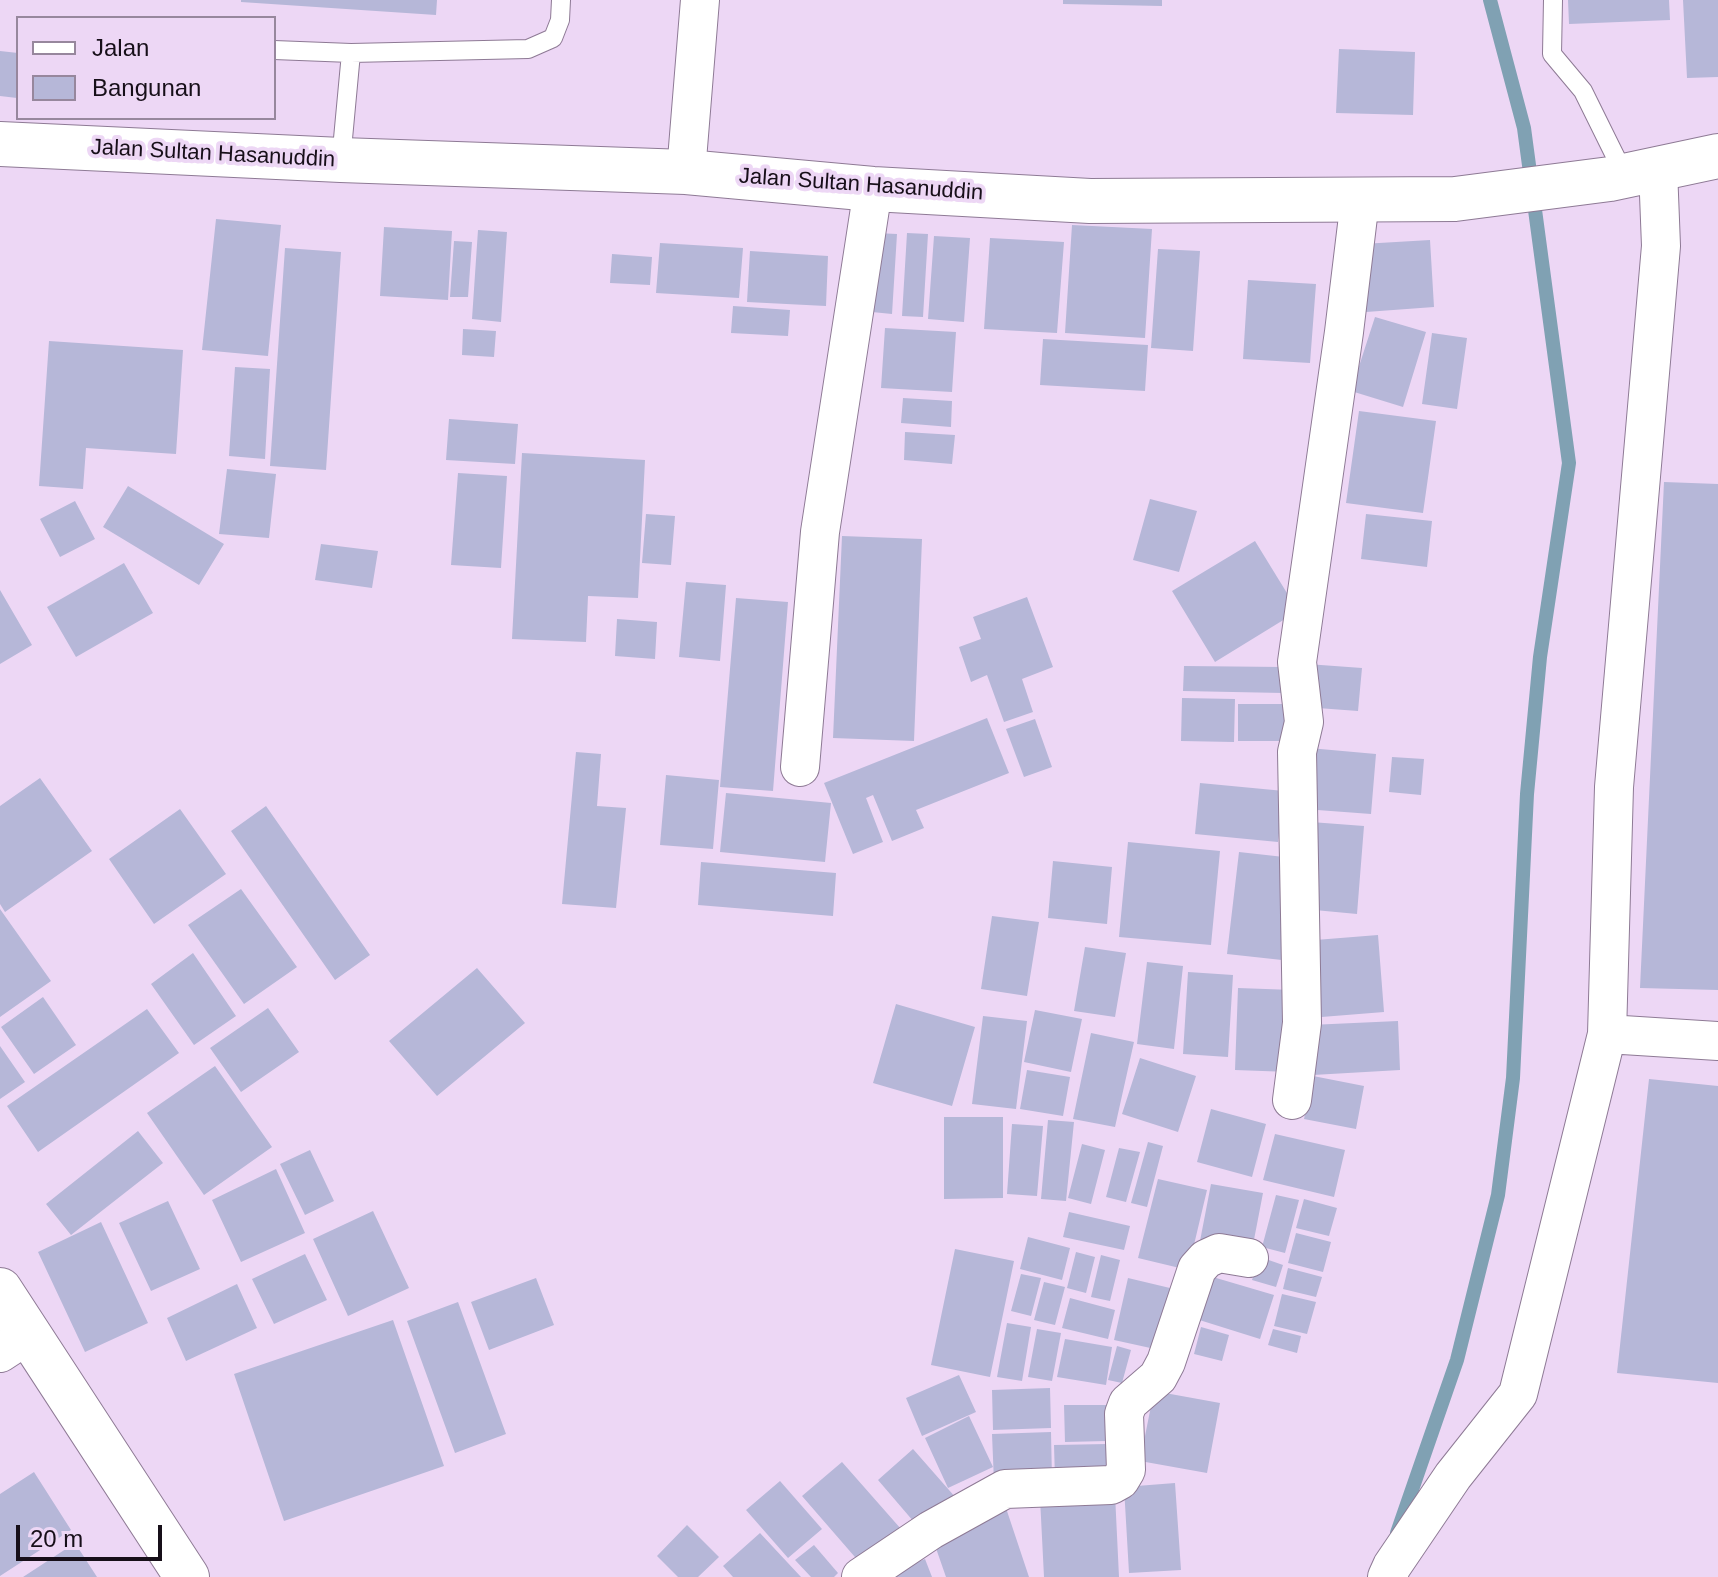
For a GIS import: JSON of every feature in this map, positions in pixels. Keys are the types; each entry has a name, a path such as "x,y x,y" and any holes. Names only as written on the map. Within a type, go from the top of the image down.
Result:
{"main road":[{"name":"Jalan Sultan Hasanuddin","path":"0,144 686,172 873,189 1090,201 1455,199 1631,175 1718,156"},
{"path":"0,1290 14,1344 187,1577"}],"street":[{"path":"686,172 700,0"},
{"path":"1387,1577 1453,1476 1518,1394 1607,1034 1614,787 1661,246 1631,175"},
{"path":"800,767 820,532 873,189"},
{"path":"1292,1100 1302,1032 1297,752 1304,722 1297,662 1360,200"},
{"path":"1607,1034 1718,1041"},
{"path":"861,1577 931,1530 1005,1489 1111,1485 1120,1480 1126,1470 1124,1414 1128,1403 1158,1377 1166,1362 1197,1269 1206,1259 1219,1253 1249,1258"}],"lane":[{"path":"276,50 351,53 528,49 553,38 560,20 561,0"},
{"path":"1553,0 1552,54 1583,91 1631,175"},
{"path":"341,160 351,53"}],"building":[{"path":"241,0 437,0 436,15"},
{"path":"1063,0 1162,0 1162,6 1063,4"},
{"path":"1568,0 1669,0 1670,20 1569,24"},
{"path":"1683,0 1718,0 1718,77 1687,78"},
{"path":"1339,49 1415,52 1413,115 1336,113"},
{"path":"0,51 16,53 16,98 0,96"},
{"path":"216,219 281,225 268,356 202,350"},
{"path":"1072,225 1152,229 1145,338 1065,333"},
{"path":"384,227 452,231 448,300 380,296"},
{"path":"478,230 507,232 501,322 472,319"},
{"path":"876,233 897,234 892,314 872,312"},
{"path":"907,233 928,234 923,317 902,316"},
{"path":"934,236 970,238 964,322 928,319"},
{"path":"990,238 1064,242 1057,333 984,329"},
{"path":"1430,240 1434,307 1366,312 1362,244"},
{"path":"454,241 472,242 468,297 450,297"},
{"path":"660,243 743,248 739,298 656,293"},
{"path":"285,248 341,252 326,470 270,466"},
{"path":"1158,249 1200,251 1193,351 1151,348"},
{"path":"750,251 828,256 826,306 747,302"},
{"path":"612,254 652,257 650,285 610,283"},
{"path":"1248,280 1316,284 1310,363 1243,359"},
{"path":"733,306 790,310 788,336 731,333"},
{"path":"1375,317 1426,332 1403,407 1351,391"},
{"path":"885,328 956,332 952,392 881,388"},
{"path":"463,329 496,331 494,357 462,355"},
{"path":"1432,333 1467,338 1457,409 1422,404"},
{"path":"1043,339 1148,345 1145,391 1040,385"},
{"path":"49,341 183,350 176,454 86,448 83,489 39,486"},
{"path":"235,367 270,369 265,459 229,456"},
{"path":"903,398 952,401 951,427 901,423"},
{"path":"1359,411 1436,421 1423,513 1346,503"},
{"path":"449,419 518,424 515,464 446,460"},
{"path":"905,432 955,435 952,464 904,460"},
{"path":"522,453 645,460 638,598 588,596 586,642 512,639"},
{"path":"227,469 276,474 269,538 219,534"},
{"path":"458,473 507,476 501,568 451,565"},
{"path":"1664,482 1718,484 1718,990 1640,988"},
{"path":"128,486 224,544 199,585 103,527"},
{"path":"1150,499 1197,511 1179,572 1133,560"},
{"path":"75,501 95,539 60,557 40,519"},
{"path":"646,514 675,516 671,565 642,563"},
{"path":"1366,514 1432,521 1427,567 1361,559"},
{"path":"842,536 922,539 914,741 833,738"},
{"path":"1255,541 1298,611 1215,662 1172,591"},
{"path":"321,544 378,551 372,588 315,580"},
{"path":"124,563 153,613 76,657 47,607"},
{"path":"686,582 726,585 720,661 679,657"},
{"path":"0,590 32,645 0,664"},
{"path":"1027,597 1053,667 1022,679 1033,712 1004,722 987,675 971,682 959,647 981,639 973,617"},
{"path":"736,598 788,602 773,791 720,787"},
{"path":"617,619 657,622 655,659 615,656"},
{"path":"1307,664 1362,668 1358,711 1304,707"},
{"path":"1184,666 1283,667 1283,693 1183,691"},
{"path":"1182,698 1235,699 1234,742 1181,741"},
{"path":"1238,704 1295,704 1294,741 1238,741"},
{"path":"987,718 1009,773 916,810 924,828 892,841 873,795 866,798 883,842 853,854 824,783"},
{"path":"1035,719 1052,767 1024,777 1006,729"},
{"path":"1309,748 1376,754 1371,814 1304,809"},
{"path":"576,752 601,754 597,806 626,808 616,908 562,904"},
{"path":"1392,757 1424,759 1421,795 1389,792"},
{"path":"666,775 719,780 713,849 660,845"},
{"path":"40,778 92,851 5,912 0,904 0,806"},
{"path":"1200,783 1284,791 1278,842 1195,834"},
{"path":"726,793 831,803 825,862 720,852"},
{"path":"266,806 370,955 335,980 231,831"},
{"path":"180,809 226,874 154,924 109,859"},
{"path":"1311,822 1364,826 1357,914 1304,909"},
{"path":"1128,842 1220,851 1211,945 1119,937"},
{"path":"1239,852 1293,858 1282,960 1227,954"},
{"path":"1053,861 1112,867 1107,924 1048,918"},
{"path":"701,862 836,873 833,916 698,905"},
{"path":"241,889 297,967 244,1004 188,925"},
{"path":"0,909 51,981 0,1017"},
{"path":"992,916 1039,922 1027,996 981,989"},
{"path":"1378,935 1384,1012 1309,1018 1303,941"},
{"path":"1085,947 1126,953 1115,1017 1074,1011"},
{"path":"193,953 236,1016 194,1045 151,984"},
{"path":"1147,962 1183,966 1174,1049 1137,1044"},
{"path":"477,968 525,1023 437,1096 389,1041"},
{"path":"1188,972 1233,975 1228,1057 1183,1054"},
{"path":"1238,988 1293,990 1290,1072 1235,1070"},
{"path":"43,997 76,1045 34,1074 1,1027"},
{"path":"896,1004 975,1027 952,1106 873,1083"},
{"path":"268,1008 299,1052 241,1092 210,1048"},
{"path":"147,1009 179,1053 38,1152 7,1106"},
{"path":"1035,1010 1082,1019 1071,1072 1024,1062"},
{"path":"983,1016 1027,1021 1016,1109 972,1104"},
{"path":"1398,1021 1400,1070 1313,1075 1310,1025"},
{"path":"1091,1033 1134,1042 1115,1127 1073,1119"},
{"path":"0,1046 25,1082 0,1099"},
{"path":"1140,1058 1196,1076 1178,1132 1122,1114"},
{"path":"215,1066 272,1147 204,1195 147,1113"},
{"path":"1027,1070 1070,1077 1063,1116 1020,1109"},
{"path":"1313,1076 1364,1086 1356,1129 1304,1119"},
{"path":"1649,1079 1718,1086 1718,1383 1617,1373"},
{"path":"1211,1109 1266,1124 1252,1177 1197,1162"},
{"path":"944,1117 1003,1117 1003,1198 944,1199"},
{"path":"1048,1120 1074,1122 1066,1201 1041,1199"},
{"path":"1012,1124 1043,1126 1037,1196 1007,1194"},
{"path":"138,1131 163,1163 71,1235 46,1204"},
{"path":"1275,1134 1345,1150 1334,1197 1263,1180"},
{"path":"1148,1142 1163,1146 1147,1207 1131,1203"},
{"path":"1082,1144 1105,1150 1091,1204 1068,1198"},
{"path":"1119,1148 1140,1152 1126,1202 1106,1197"},
{"path":"310,1150 334,1201 305,1215 280,1164"},
{"path":"276,1169 305,1233 241,1262 212,1200"},
{"path":"1158,1179 1207,1190 1188,1270 1138,1258"},
{"path":"1211,1184 1263,1193 1252,1250 1200,1241"},
{"path":"1276,1195 1299,1200 1285,1253 1262,1247"},
{"path":"1304,1199 1337,1208 1329,1236 1296,1228"},
{"path":"168,1201 200,1269 151,1291 119,1223"},
{"path":"373,1211 409,1288 348,1316 313,1239"},
{"path":"1069,1212 1130,1226 1124,1250 1063,1237"},
{"path":"101,1222 148,1323 85,1352 38,1252"},
{"path":"1296,1233 1331,1242 1323,1272 1288,1263"},
{"path":"1028,1237 1070,1248 1062,1280 1020,1269"},
{"path":"955,1249 1014,1261 990,1377 931,1365"},
{"path":"1076,1252 1095,1257 1086,1293 1067,1288"},
{"path":"305,1254 327,1300 274,1324 252,1279"},
{"path":"1101,1255 1120,1260 1110,1301 1091,1297"},
{"path":"1260,1257 1283,1265 1276,1287 1252,1280"},
{"path":"1288,1268 1322,1277 1316,1297 1283,1289"},
{"path":"1021,1274 1041,1278 1031,1316 1011,1311"},
{"path":"1206,1275 1274,1295 1260,1339 1193,1318"},
{"path":"536,1278 554,1325 489,1350 471,1302"},
{"path":"1128,1278 1170,1288 1155,1349 1114,1340"},
{"path":"1044,1282 1065,1287 1055,1325 1034,1320"},
{"path":"237,1284 257,1328 186,1361 167,1318"},
{"path":"1282,1294 1316,1302 1307,1334 1274,1326"},
{"path":"1070,1298 1115,1310 1108,1339 1062,1328"},
{"path":"458,1302 506,1434 455,1453 407,1321"},
{"path":"393,1320 444,1466 284,1521 234,1374"},
{"path":"1007,1323 1031,1327 1022,1381 997,1377"},
{"path":"1201,1327 1229,1335 1222,1361 1194,1354"},
{"path":"1037,1329 1061,1333 1052,1381 1028,1377"},
{"path":"1273,1329 1301,1336 1297,1353 1268,1345"},
{"path":"1065,1339 1112,1347 1106,1385 1057,1377"},
{"path":"1117,1346 1131,1350 1122,1383 1108,1380"},
{"path":"959,1375 976,1412 922,1436 906,1398"},
{"path":"1050,1388 1051,1428 993,1430 992,1390"},
{"path":"1154,1391 1220,1403 1207,1473 1140,1461"},
{"path":"1064,1405 1107,1405 1107,1441 1065,1442"},
{"path":"969,1416 993,1467 948,1488 925,1438"},
{"path":"1051,1432 1052,1480 994,1482 992,1434"},
{"path":"1107,1444 1107,1477 1055,1479 1054,1445"},
{"path":"913,1449 956,1498 920,1529 878,1480"},
{"path":"842,1462 901,1529 861,1564 802,1496"},
{"path":"34,1472 71,1530 0,1576 0,1494"},
{"path":"780,1481 822,1529 788,1558 746,1510"},
{"path":"1175,1483 1181,1570 1129,1573 1124,1487"},
{"path":"1115,1494 1119,1577 1044,1577 1040,1498"},
{"path":"1006,1508 1029,1577 946,1577 931,1534"},
{"path":"687,1525 719,1557 698,1577 678,1577 657,1556"},
{"path":"760,1533 801,1577 733,1577 723,1566"},
{"path":"75,1543 97,1577 23,1577"},
{"path":"814,1545 838,1573 834,1577 811,1577 795,1560"},
{"path":"925,1559 932,1577 882,1577"}],"waterway":[{"path":"1397,1533 1457,1360 1498,1195 1513,1078 1527,794 1540,657 1569,463 1524,128 1490,0"}]}
